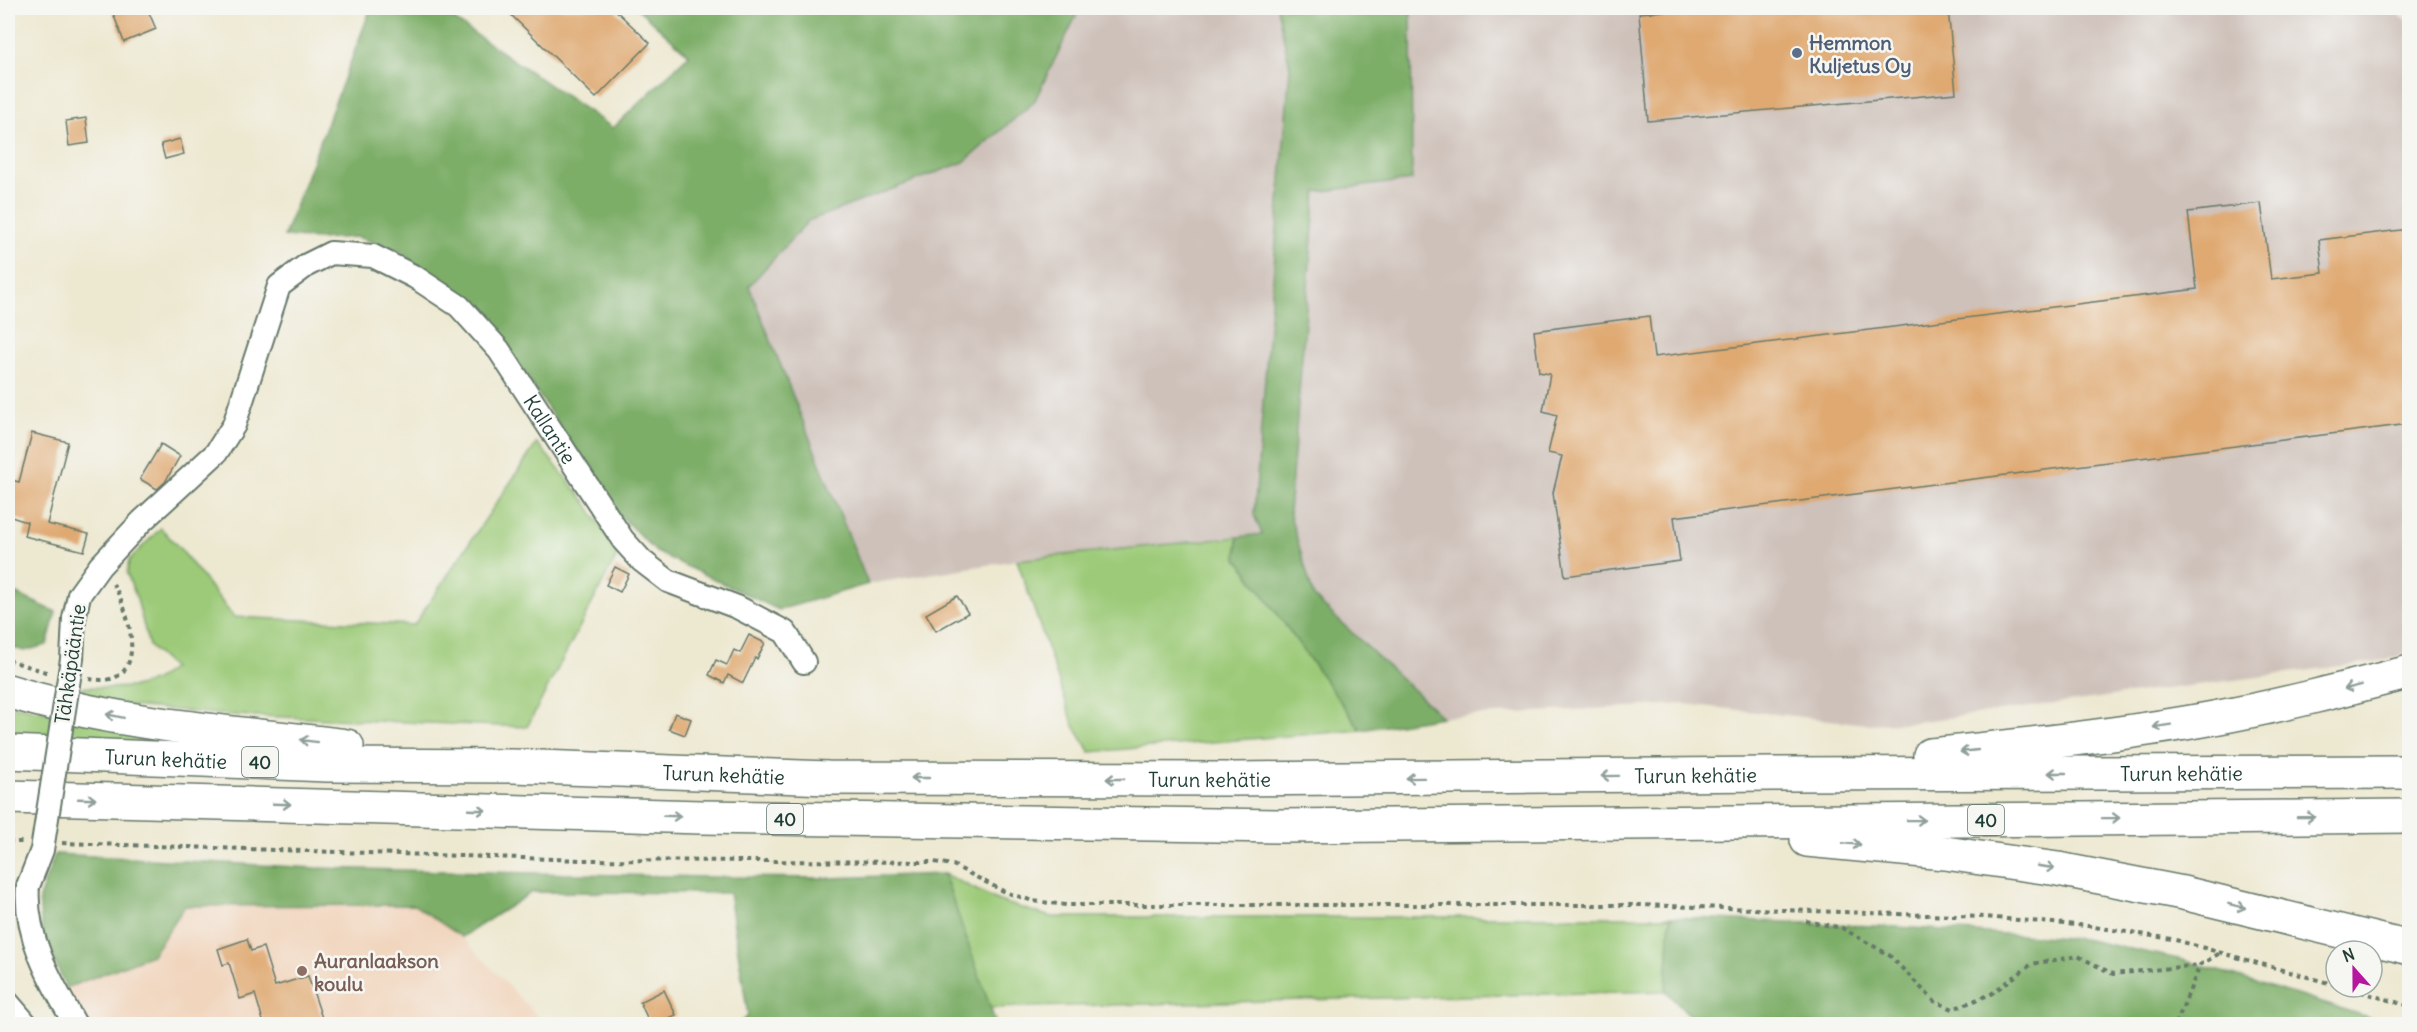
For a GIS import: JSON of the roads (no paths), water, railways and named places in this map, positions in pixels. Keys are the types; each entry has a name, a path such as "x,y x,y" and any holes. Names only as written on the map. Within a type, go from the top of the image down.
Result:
{"highway":[{"path":"1773,774 2103,735 2204,719 2316,696 2409,672"},
{"path":"8,691 35,700 131,719 513,766"},
{"name":"Turun kehätie","path":"8,752 327,765 513,766 852,778 1234,779 2409,772"},
{"name":"40","path":"8,797 772,818 1279,826 2409,816"},
{"path":"1563,822 1945,853 2058,869 2182,893 2409,948"}],"street":[{"name":"Kallantie","path":"279,286 307,265 331,253 374,256 415,277 459,306 499,350 623,540 642,561 668,581 737,607 785,632 804,662"},
{"name":"Tähkäpääntie","path":"75,1024 46,974 28,918 27,886 42,850 72,659 74,619 79,595 100,566 142,521 216,453 234,425 279,286"},
{"path":"8,1002 26,1024"}],"place":[{"name":"Hemmon Kuljetus Oy","path":"1797,53"},
{"name":"Auranlaakson koulu","path":"302,971"}]}
